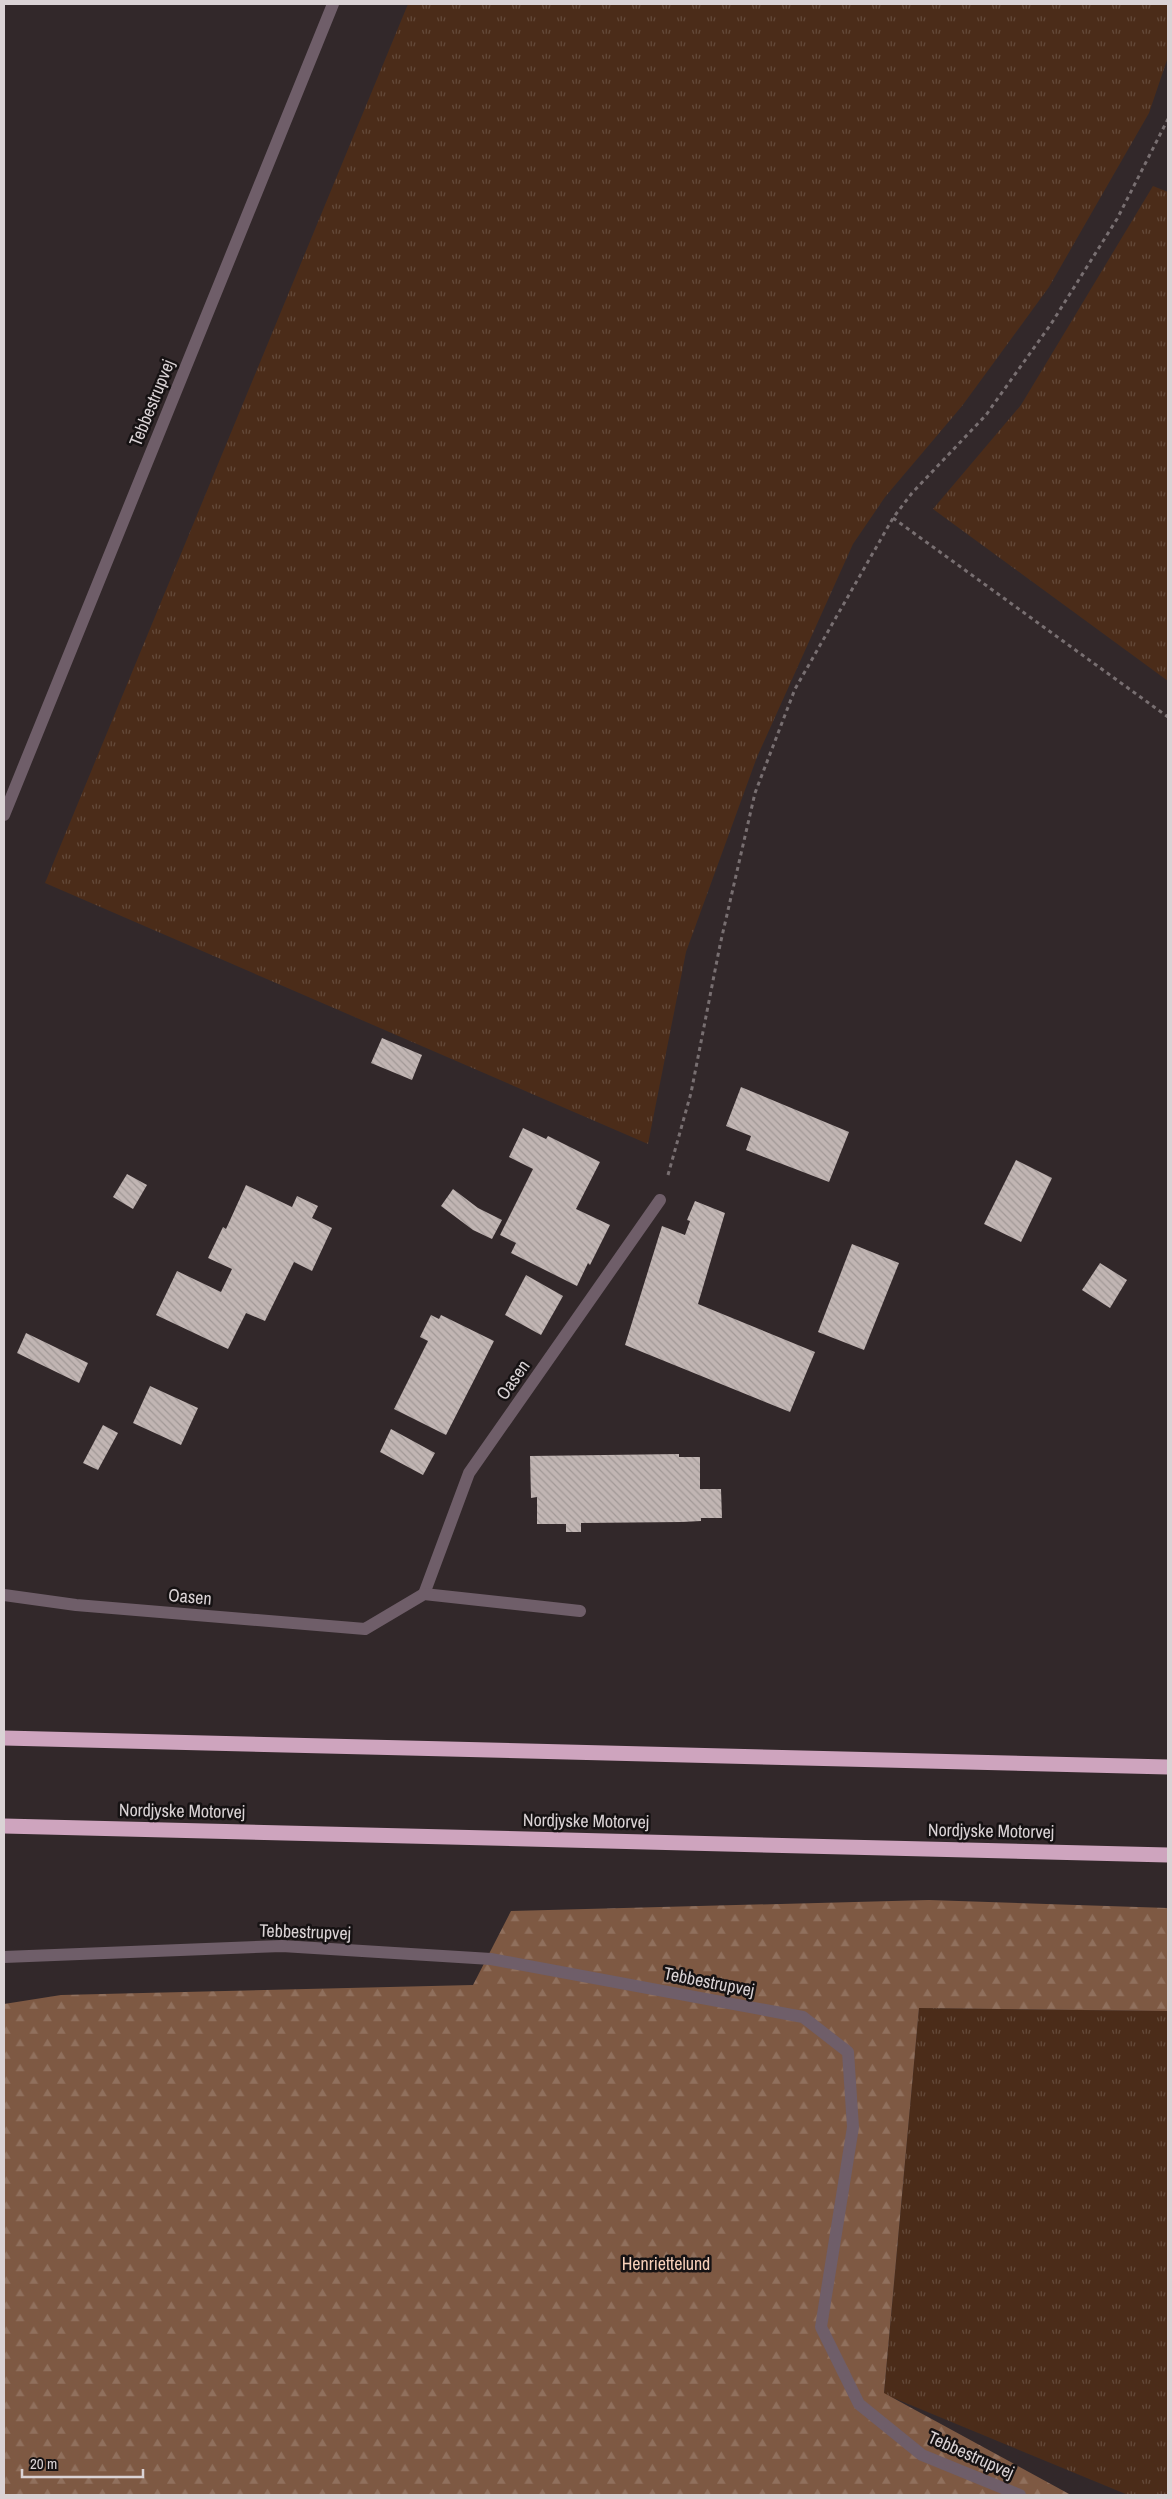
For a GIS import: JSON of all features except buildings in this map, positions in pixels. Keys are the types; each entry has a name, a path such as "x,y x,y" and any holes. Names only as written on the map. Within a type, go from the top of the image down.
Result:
{"highway":[{"path":"4,1738 1168,1767"},
{"name":"Nordjyske Motorvej","path":"4,1826 1168,1854"}],"street":[{"name":"Tebbestrupvej","path":"4,814 333,4"},
{"name":"Oasen","path":"4,1595 76,1606 364,1629 424,1594 469,1473 660,1200"},
{"path":"424,1594 580,1611"},
{"name":"Tebbestrupvej","path":"4,1957 282,1946 492,1959 803,2017 848,2052 853,2127 821,2327 859,2404 922,2455 1020,2495"}],"path":[{"path":"660,1200 691,1093 720,945 755,793 795,689 893,518 912,493 986,415 1051,324 1117,219 1168,119"},
{"path":"893,518 1168,717"}],"green space":[{"path":"408,4 1168,4 1168,57 1149,113 1049,287 962,406 885,497 853,544 757,757 686,952 648,1144 45,883"},
{"path":"1153,186 1168,192 1168,681 933,509 1021,405"},
{"name":"Henriettelund","path":"929,1900 1168,1908 1168,2011 919,2008 884,2393 1071,2495 4,2495 4,2004 61,1995 473,1985 511,1911"},
{"path":"919,2008 1168,2011 1168,2495 1128,2495 884,2394"}]}
